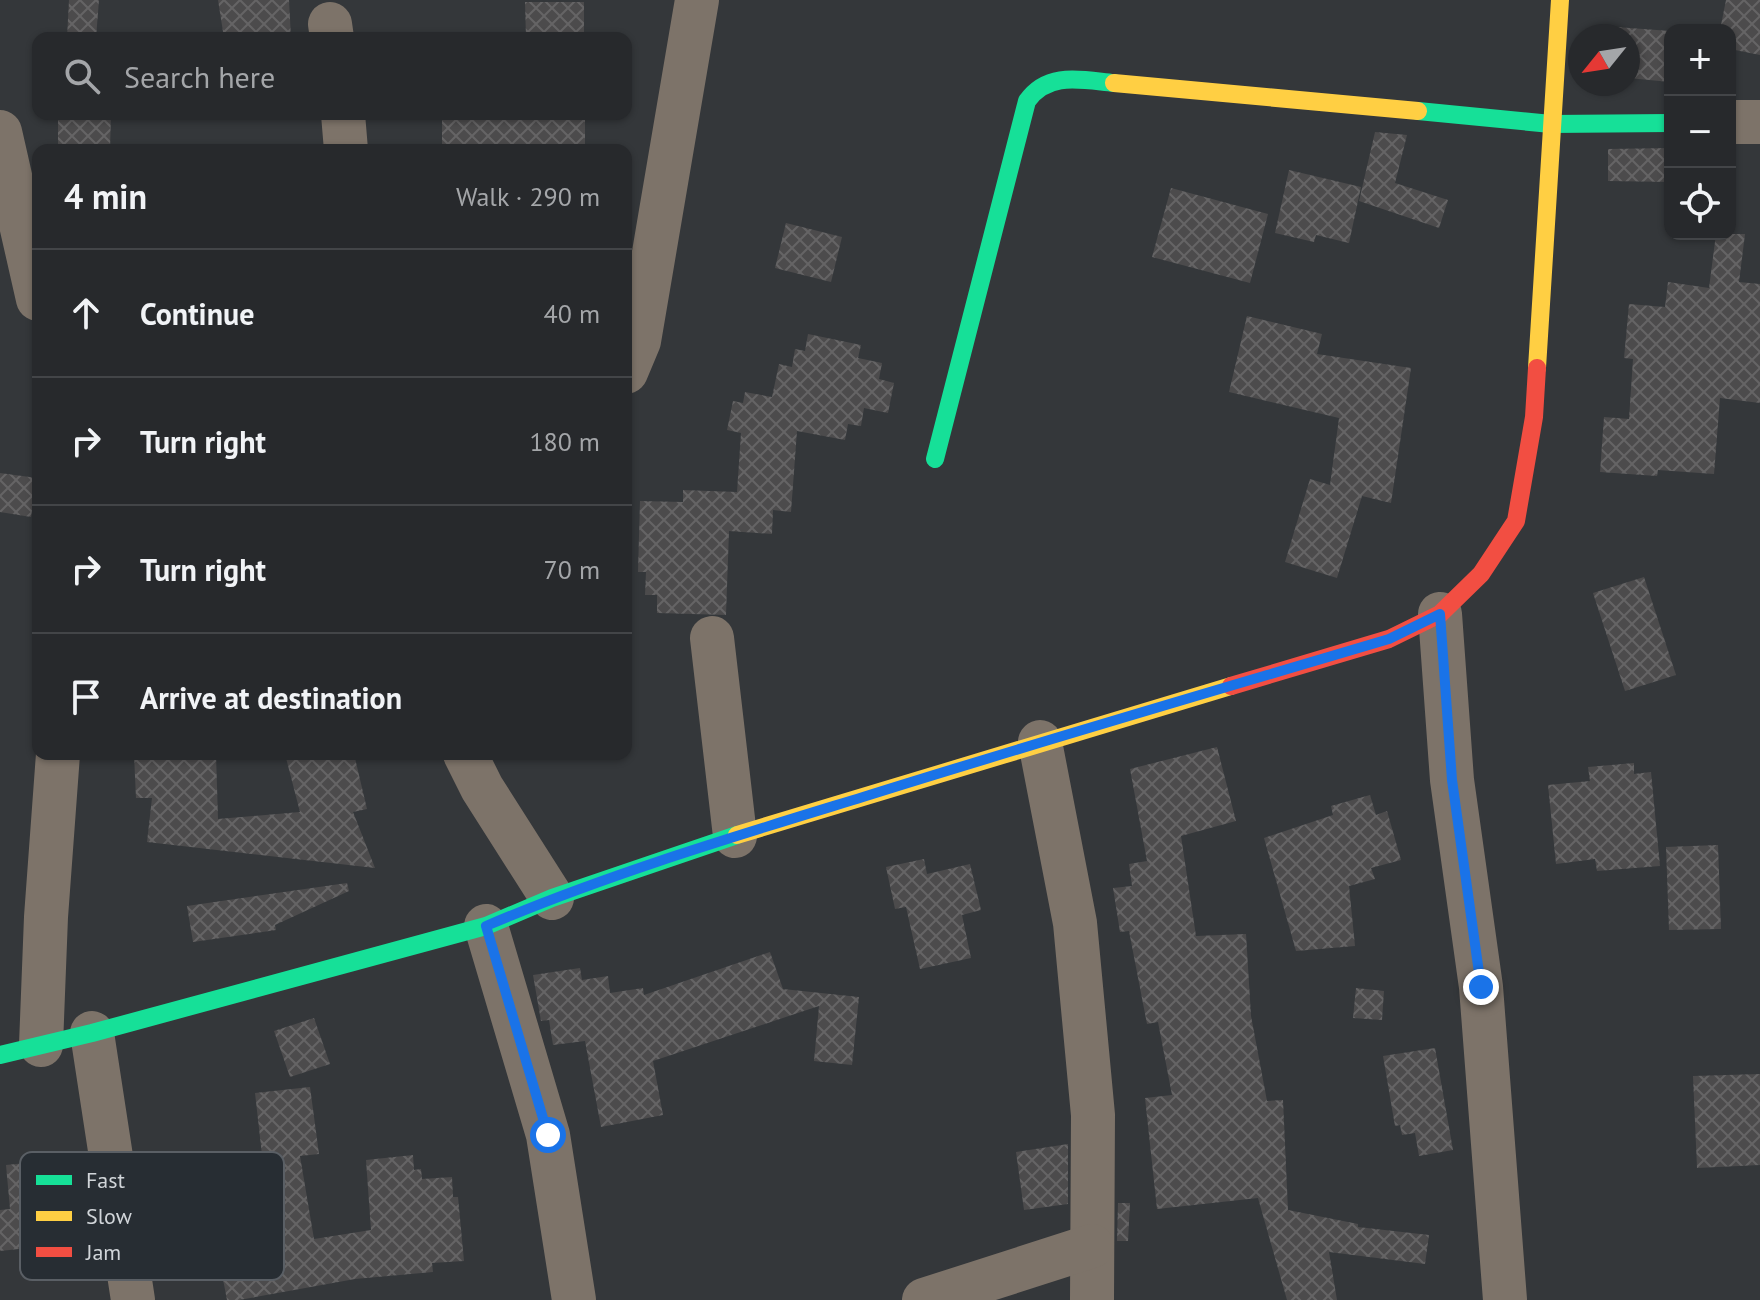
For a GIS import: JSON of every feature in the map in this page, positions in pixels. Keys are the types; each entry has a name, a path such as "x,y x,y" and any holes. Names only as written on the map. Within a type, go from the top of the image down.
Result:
{"street":[{"path":"632,358 639,341 697,0"},
{"path":"58,760 47,903 21,1050 486,926 552,898 735,836 1389,639 1440,614 1481,574 1516,521 1534,417 1560,0"},
{"path":"935,459 1027,101 1035,89 1050,80 1066,78 1551,124 1664,123"},
{"path":"344,120 346,144"},
{"path":"1736,122 1760,122"},
{"path":"0,132 32,273"},
{"path":"1440,614 1452,780 1481,987 1505,1300"},
{"path":"712,638 735,836"},
{"path":"1040,742 1075,923 1093,1115 1092,1300"},
{"path":"468,760 482,788 552,898"},
{"path":"486,926 548,1135 574,1300"},
{"path":"92,1033 110,1152"},
{"path":"924,1300 1092,1246"},
{"path":"130,1280 133,1300"}],"building":[{"path":"69,0 99,0 96,32 67,32"},
{"path":"218,0 289,0 291,32 223,32"},
{"path":"1726,0 1760,0 1760,55 1736,50 1736,24 1721,24"},
{"path":"525,2 584,2 584,32 526,32"},
{"path":"1640,29 1664,31 1664,81 1640,79"},
{"path":"58,120 111,120 110,144 58,144"},
{"path":"442,120 585,120 585,144 442,144"},
{"path":"1375,132 1407,135 1395,183 1448,200 1439,228 1359,201"},
{"path":"1664,148 1664,182 1608,181 1608,149"},
{"path":"1289,170 1361,187 1349,243 1316,235 1314,242 1275,233"},
{"path":"1171,188 1268,214 1250,283 1152,257"},
{"path":"786,223 842,237 831,282 775,268"},
{"path":"1736,234 1745,234 1739,282 1760,284 1760,403 1720,398 1714,474 1658,470 1657,476 1600,472 1604,417 1629,419 1633,359 1624,358 1629,304 1665,307 1668,282 1709,288 1715,240 1736,240"},
{"path":"1247,316 1322,334 1317,354 1411,368 1391,503 1362,496 1337,578 1285,562 1310,479 1330,485 1339,418 1229,392"},
{"path":"808,334 861,345 858,358 882,363 879,379 894,383 888,413 864,408 861,426 848,424 845,440 797,431 791,512 773,510 772,534 729,531 726,615 657,613 657,595 645,595 646,572 638,572 640,501 683,502 683,490 737,492 741,433 727,430 733,401 743,403 745,392 772,397 779,364 792,367 795,349 805,351"},
{"path":"0,473 32,477 31,517 0,512"},
{"path":"1644,577 1676,675 1625,691 1593,593"},
{"path":"1217,747 1236,821 1181,836 1196,936 1246,934 1251,1016 1267,1101 1283,1100 1288,1210 1358,1224 1358,1227 1429,1235 1425,1264 1329,1252 1337,1300 1287,1300 1258,1198 1157,1209 1145,1098 1172,1095 1158,1022 1147,1024 1129,931 1120,932 1113,888 1132,886 1129,864 1147,861 1130,769"},
{"path":"134,760 216,760 218,819 300,812 287,760 355,760 367,809 353,812 375,868 147,842 152,798 136,798"},
{"path":"1634,763 1634,774 1651,772 1660,866 1597,871 1595,859 1556,864 1548,785 1590,781 1588,767"},
{"path":"1370,795 1376,815 1387,811 1401,860 1371,868 1375,879 1349,886 1355,946 1296,951 1264,838 1333,815 1331,806"},
{"path":"1718,845 1721,929 1669,930 1666,847"},
{"path":"924,859 927,874 970,864 981,910 962,915 971,958 920,969 906,907 895,909 886,867"},
{"path":"347,883 349,891 275,925 276,930 193,942 187,906"},
{"path":"770,952 783,989 859,997 852,1065 814,1061 819,1006 653,1061 663,1115 601,1127 585,1041 553,1045 549,1020 541,1021 533,975 580,968 582,980 608,976 610,993 643,988 644,995"},
{"path":"1356,988 1384,991 1382,1020 1353,1018"},
{"path":"314,1018 330,1064 290,1077 274,1031"},
{"path":"1435,1048 1453,1150 1419,1156 1415,1133 1402,1135 1400,1125 1395,1126 1383,1056"},
{"path":"1760,1074 1760,1165 1697,1168 1693,1076"},
{"path":"310,1087 319,1154 300,1156 314,1239 371,1230 366,1160 413,1155 414,1170 421,1169 422,1179 452,1177 453,1197 458,1197 464,1261 432,1263 433,1272 355,1279 227,1300 223,1280 284,1280 284,1152 262,1152 255,1093"},
{"path":"1068,1144 1068,1204 1024,1210 1016,1152"},
{"path":"20,1164 20,1249 0,1251 0,1210 10,1209 6,1165"},
{"path":"1118,1203 1130,1203 1128,1241 1117,1241"}],"traffic: fast":[{"path":"935,459 1027,101 1035,91 1055,81 1078,79 1114,83"},
{"path":"1418,111 1551,124 1664,123"},
{"path":"0,1055 486,926 552,898 737,835"}],"traffic: slow":[{"path":"1537,368 1560,0"},
{"path":"1114,83 1418,111"},
{"path":"737,835 1231,686"}],"traffic: jam":[{"path":"1231,686 1389,639 1440,614 1481,574 1516,521 1534,417 1537,368"}],"route":[{"path":"548,1135 486,926 552,898 735,836 1389,639 1440,614 1452,780 1481,987"}]}
